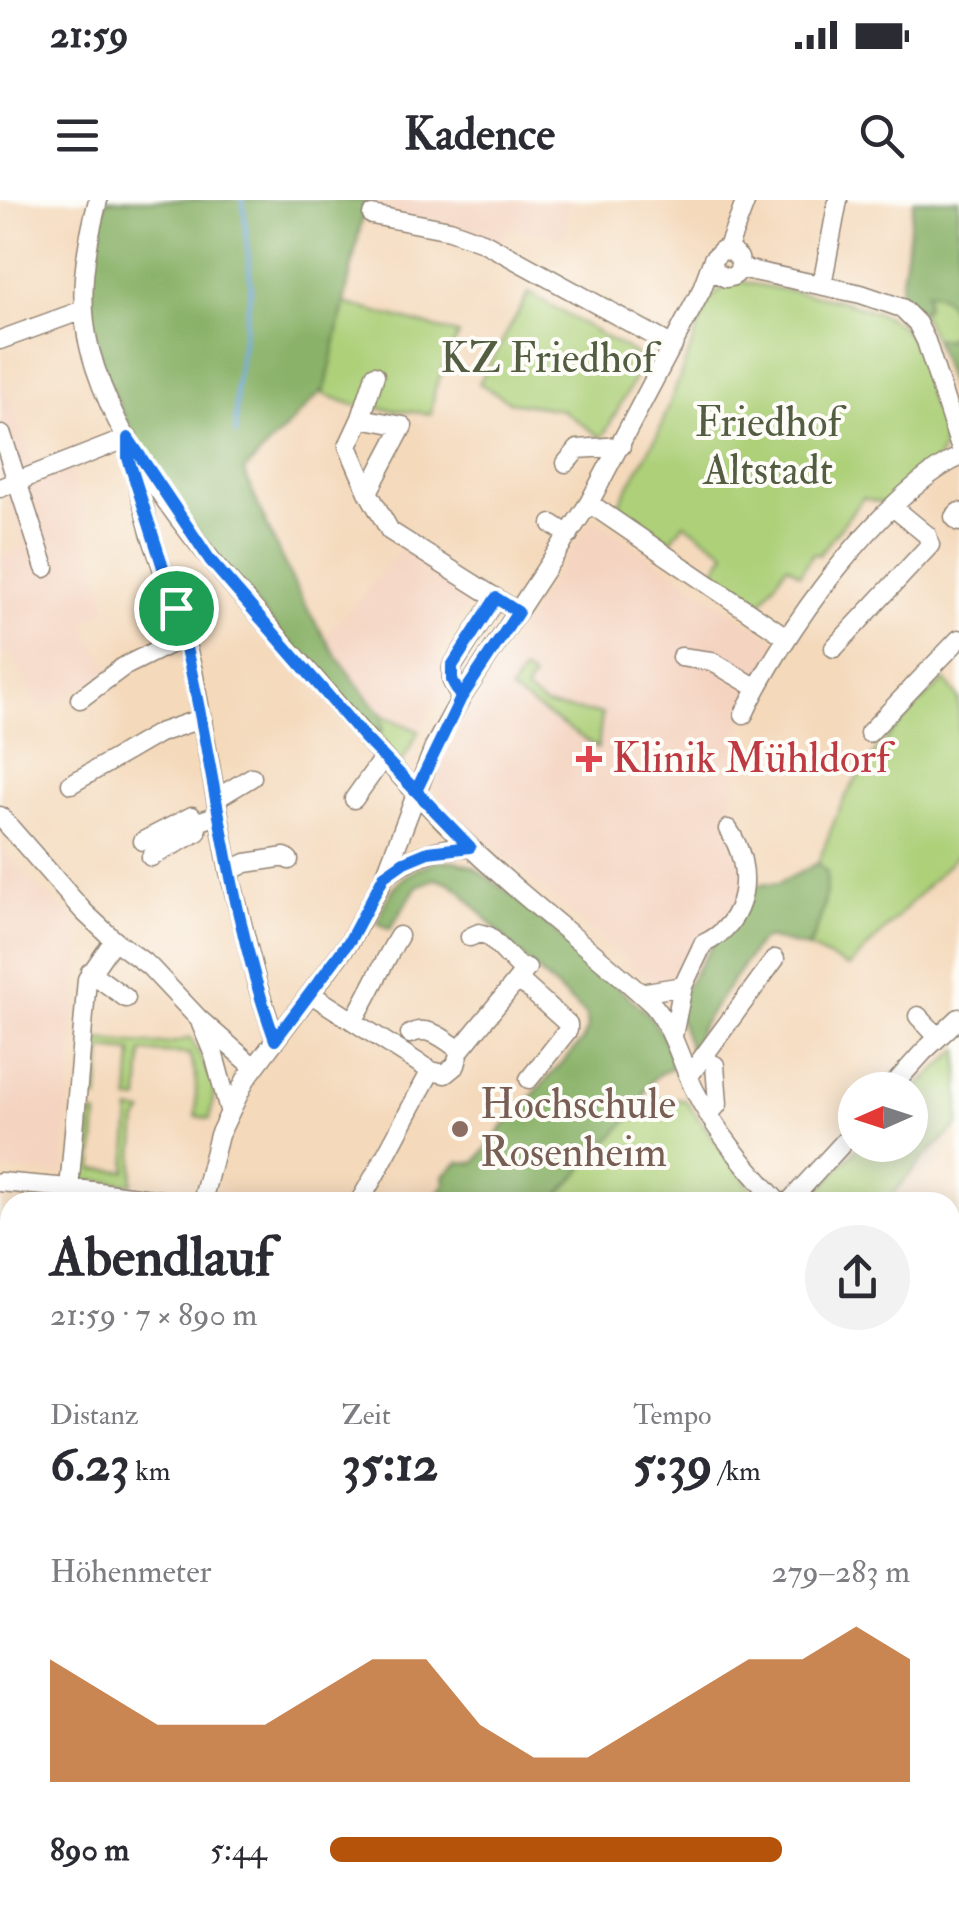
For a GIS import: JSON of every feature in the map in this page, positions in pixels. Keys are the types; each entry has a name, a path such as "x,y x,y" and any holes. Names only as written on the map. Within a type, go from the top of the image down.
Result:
{"street":[{"path":"98,200 86,251 83,310 96,367 128,438 210,560 383,758 470,847 660,1014 709,1114 770,1192"},
{"path":"204,1192 229,1110 250,1073 350,940 384,876 416,791 461,698 569,535 621,446 701,290 720,264 746,200"},
{"path":"822,285 838,200"},
{"path":"372,215 450,230 483,242 673,346"},
{"path":"720,264 733,276 740,268 876,298 902,308 926,341 959,444"},
{"path":"0,340 83,310"},
{"path":"374,375 348,446 390,532 518,612"},
{"path":"361,418 404,426 368,492"},
{"path":"2,435 45,568"},
{"path":"0,488 128,438"},
{"path":"128,438 128,458 184,637 203,718 229,871 275,1040"},
{"path":"566,462 578,448 621,446"},
{"path":"744,714 786,636 893,506 924,476 959,457"},
{"path":"588,502 786,636"},
{"path":"834,648 930,545 927,534 893,506"},
{"path":"552,524 569,535"},
{"path":"461,698 452,680 452,666 496,598"},
{"path":"80,699 123,667 184,637"},
{"path":"869,733 959,639"},
{"path":"681,657 722,666 757,688"},
{"path":"71,784 159,733 203,718"},
{"path":"354,799 383,758"},
{"path":"147,849 197,832 194,823 252,777"},
{"path":"0,816 56,882 114,940 150,966 250,1073"},
{"path":"673,1036 683,986 703,944 717,937 729,923 744,890 746,870 742,852 728,829"},
{"path":"384,876 428,852 470,847"},
{"path":"229,871 246,863 285,857 289,860"},
{"path":"470,937 479,933 490,936 518,962 523,973 568,1024 568,1030 529,1078"},
{"path":"353,1021 399,936"},
{"path":"68,1192 84,994 90,972 114,940"},
{"path":"689,1076 775,959"},
{"path":"90,972 126,998"},
{"path":"311,994 437,1075 451,1071 460,1050 523,973"},
{"path":"640,993 683,986"},
{"path":"918,1016 938,1037"},
{"path":"906,1072 959,1018"},
{"path":"199,1019 229,1110"},
{"path":"410,1034 421,1029 460,1050"},
{"path":"214,1056 250,1073"},
{"path":"709,1114 718,1104 716,1065"},
{"path":"365,1192 430,1072"},
{"path":"798,1192 838,1149"},
{"path":"0,1182 52,1192"}],"shaded area":[{"path":"366,200 570,200 563,238 507,228 499,244 443,222 364,209"},
{"path":"0,371 34,466 69,468 91,533 87,535 109,609 83,623 110,672 42,711 8,651 0,656 0,558 24,545 0,481"},
{"name":"Klinik Mühldorf","path":"593,519 777,641 744,714 733,750 739,752 730,816 750,852 753,871 749,891 676,1010 651,982 444,804 435,786 438,767 473,700"},
{"path":"403,546 474,595 437,651 450,677 419,731 380,712 346,673 324,639"},
{"path":"0,843 13,862 81,927 63,1173 0,1169"}],"green space":[{"path":"106,200 366,200 326,387 244,471 302,599 358,686 382,715 382,731 374,738 205,542 131,429 106,374 92,320 92,274"},
{"path":"914,200 959,200 959,412 934,338 946,340 953,334 950,306 934,293 926,292 927,305 920,311 899,299"},
{"name":"Friedhof Altstadt","path":"743,282 857,306 897,323 916,349 943,437 943,447 932,467 886,504 863,498 819,555 813,553 800,574 787,565 760,605 713,573 726,552 684,523 671,541 618,505 659,432 709,300 728,283"},
{"path":"926,292 940,293 951,307 953,331 951,337 942,341 934,338 920,311 925,310"},
{"name":"KZ Friedhof","path":"529,293 645,360 602,438 562,410 510,402 479,383"},
{"path":"344,303 458,334 435,389 431,414 357,406 323,394"},
{"path":"523,671 533,678 525,691 547,706 602,714 598,748 510,691"},
{"path":"945,680 959,699 959,853 849,967 809,948 826,892 827,873 818,863 841,806 877,749"},
{"path":"382,715 419,731 401,764 374,738 382,731"},
{"path":"437,861 473,867 512,895 647,1013 660,1032 673,1067 651,1081 642,1105 561,1192 439,1192 445,1184 444,1175 459,1162 475,1163 583,1040 588,1027 586,1015 448,882 435,879 417,886 390,929 378,923 391,892 415,870"},
{"path":"818,863 827,873 826,892 808,948 767,938 759,942 700,1028 691,1051 676,1010 684,989 751,885 778,884"},
{"path":"190,1037 215,1085 210,1119 196,1116 196,1076 189,1054 142,1052 139,1101 129,1100 132,1052 102,1049 98,1099 92,1099 97,1040 157,1044"},
{"path":"959,1049 959,1125 928,1153 928,1077"},
{"path":"653,1099 685,1100 754,1192 561,1192 642,1105"},
{"path":"130,1110 143,1113 137,1121 132,1184 77,1179 78,1168 87,1168 91,1113 97,1115 93,1169 126,1171"},
{"path":"845,1162 920,1162 894,1192 818,1192"}],"waterway":[{"path":"236,434 236,388 251,287 243,200"}],"place":[{"name":"Klinik Mühldorf","path":"589,759"},
{"name":"Hochschule Rosenheim","path":"460,1129"}],"route":[{"path":"176,608 128,458 128,438 210,560 416,791 436,745 461,698 452,680 454,660 496,598 518,612 461,698 416,791 470,847 428,852 384,876 350,940 275,1040 229,871 203,718 176,608"}]}
